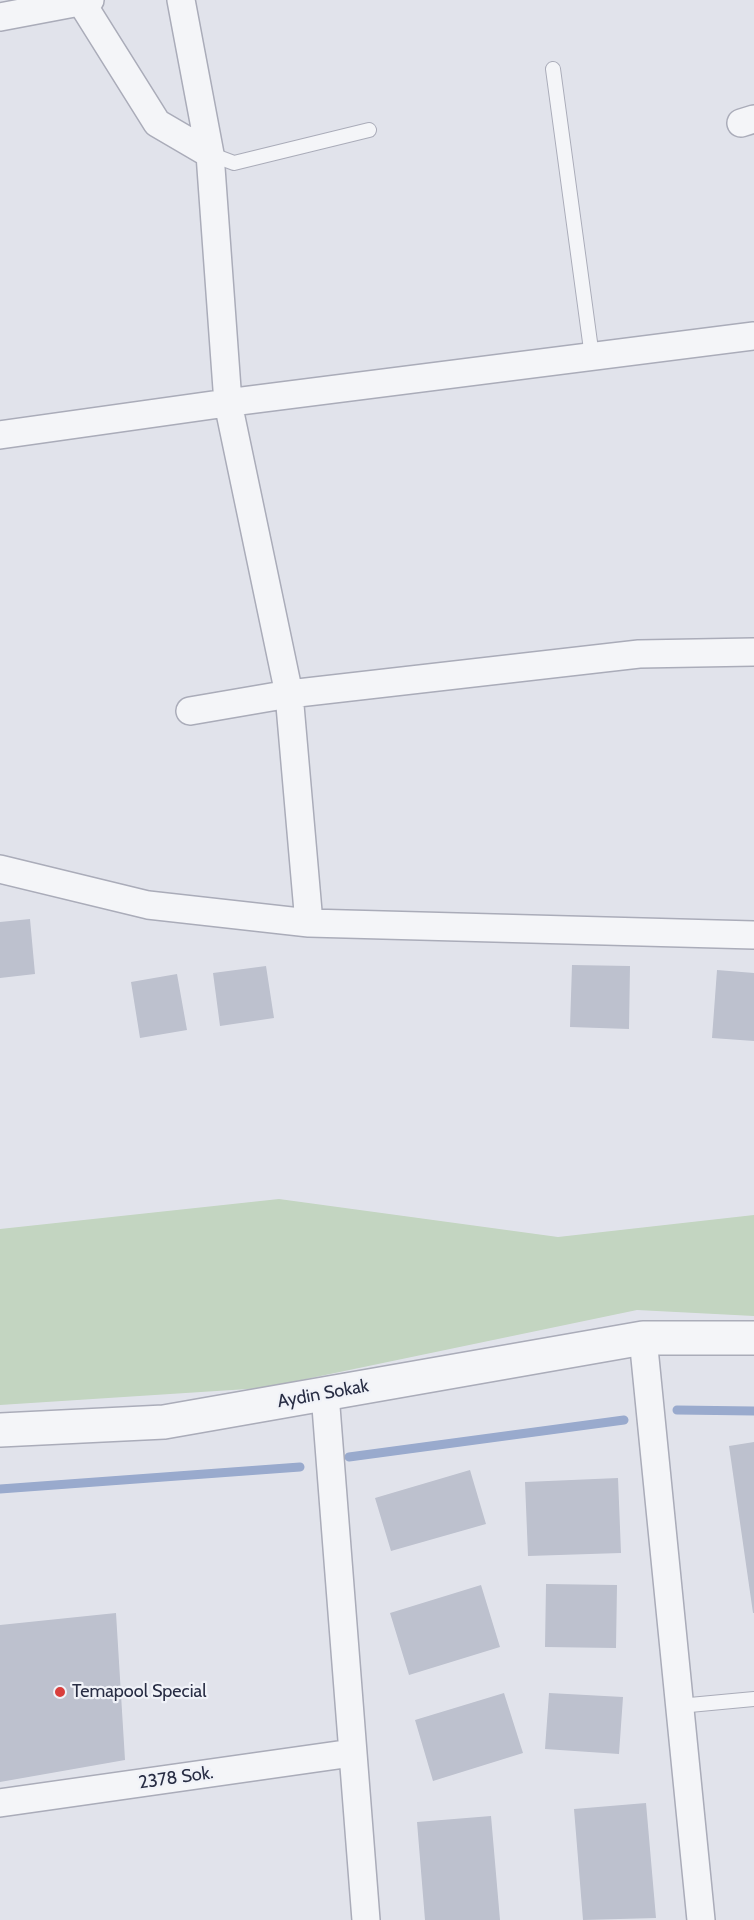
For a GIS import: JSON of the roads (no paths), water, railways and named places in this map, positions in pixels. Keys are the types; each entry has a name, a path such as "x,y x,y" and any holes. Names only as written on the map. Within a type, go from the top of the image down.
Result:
{"street":[{"path":"0,17 83,0 157,123 210,154"},
{"path":"181,0 210,154 228,403 289,694 309,923"},
{"path":"0,435 228,403 754,336"},
{"path":"190,711 289,694 639,654 754,652"},
{"path":"0,869 148,905 309,923 754,935"},
{"path":"643,1338 700,1920"},
{"name":"Aydin Sokak","path":"0,1430 164,1422 643,1338 754,1338"},
{"path":"325,1394 351,1752 366,1920"},
{"name":"2378 Sok.","path":"0,1803 351,1752"}],"lane":[{"path":"553,69 592,357"},
{"path":"210,154 234,163 369,130"},
{"path":"679,1706 754,1699"}],"waterway":[{"path":"677,1410 754,1411"},
{"path":"349,1457 624,1420"},
{"path":"0,1489 300,1467"}],"place":[{"name":"Temapool Special","path":"60,1692"}]}
